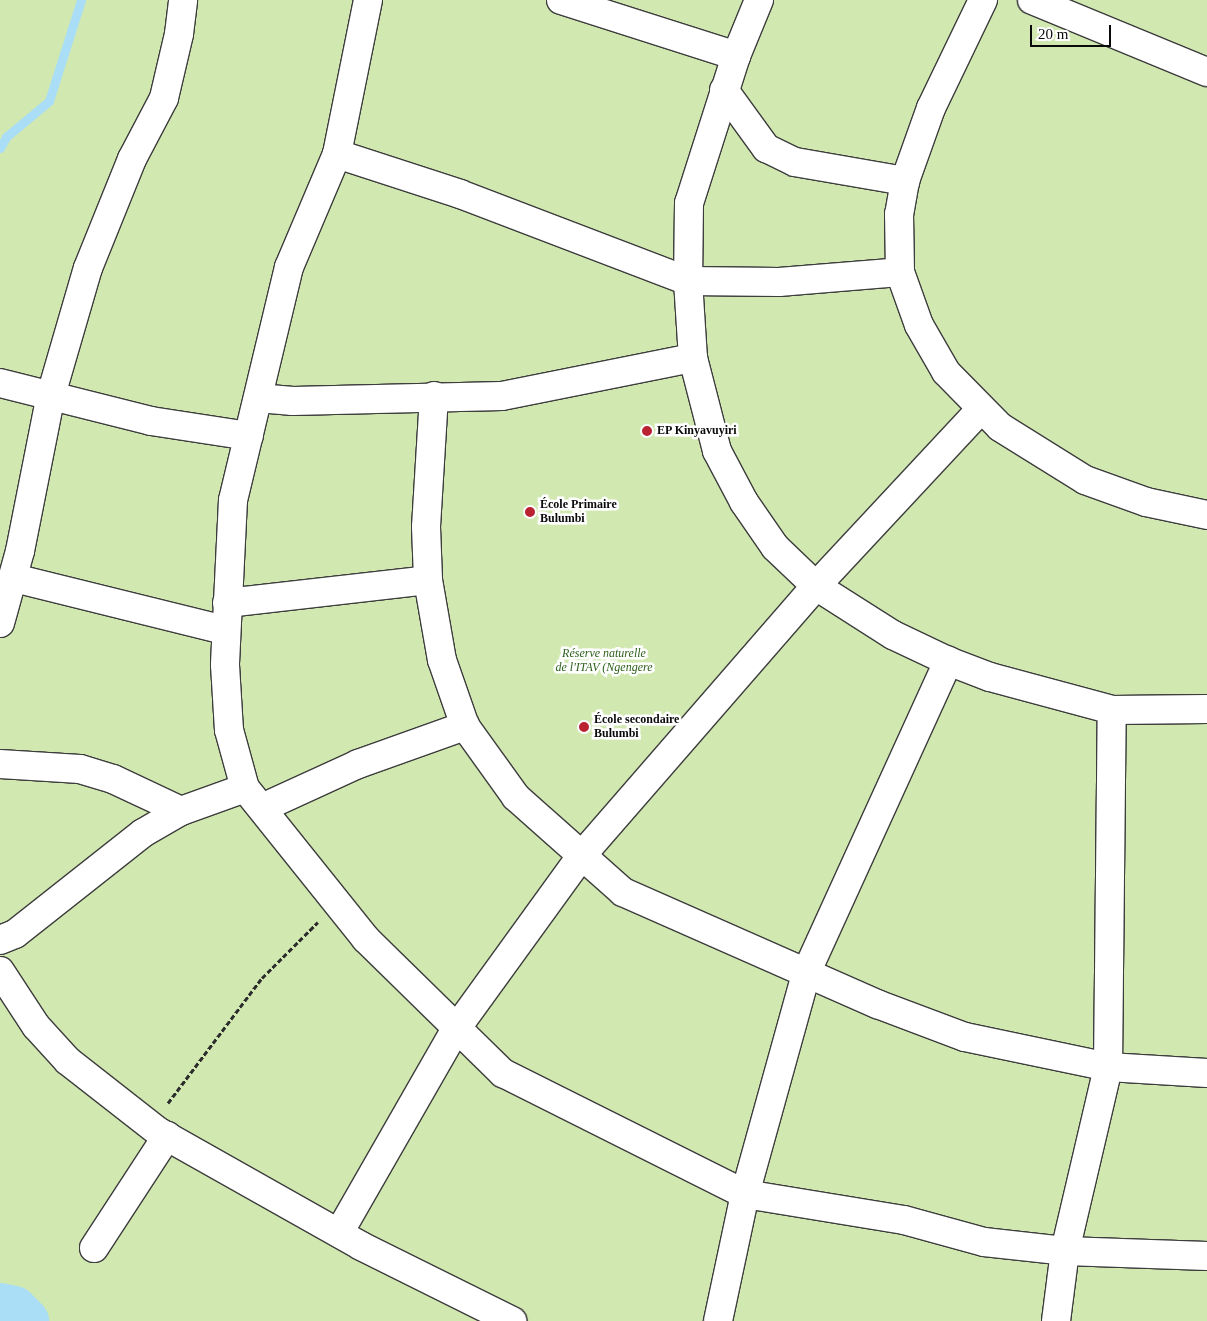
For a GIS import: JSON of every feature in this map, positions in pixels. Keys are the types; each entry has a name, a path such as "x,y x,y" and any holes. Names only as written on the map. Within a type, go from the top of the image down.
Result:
{"street":[{"path":"0,623 14,578 51,394 92,260 132,159 164,98 179,34 183,0"},
{"path":"368,0 337,154 289,267 233,500 224,630 229,730 245,788 366,940 503,1073 745,1194 904,1220 984,1242 1065,1252 1207,1256"},
{"path":"561,0 736,56"},
{"path":"759,0 736,56 692,189 688,281 693,358 717,450 744,502 775,547 816,586 893,635 948,661 990,677 1112,710 1207,709"},
{"path":"983,0 931,108 905,181 899,214 900,272 919,325 946,372 980,410 1085,480 1146,502 1207,516"},
{"path":"1032,0 1207,72"},
{"path":"724,90 766,148 795,162 905,181"},
{"path":"337,154 460,194 688,281 779,282 900,272"},
{"path":"258,398 293,401 434,396 502,396 693,358"},
{"path":"0,383 51,394 150,420 249,436"},
{"path":"434,396 426,527 428,580 442,660 465,726 516,796 623,892 807,971 877,1004 965,1037 1108,1067 1207,1073"},
{"path":"339,1232 456,1029 582,854 816,586 980,410"},
{"path":"14,578 224,630"},
{"path":"227,603 428,580"},
{"path":"718,1321 745,1194 807,971 948,661"},
{"path":"1056,1321 1065,1252 1108,1067 1112,710"},
{"path":"262,808 358,764 465,726"},
{"path":"0,764 80,769 113,779 181,811"},
{"path":"0,940 15,934 142,833 181,811 245,788"},
{"path":"0,971 36,1026 68,1060 159,1131 339,1232 512,1321"},
{"path":"94,1248 159,1131"}],"path":[{"path":"159,1131 262,978 292,944 340,905"}],"green space":[{"name":"Réserve naturelle de l'ITAV (Ngengere","path":"0,0 1207,0 1207,1321 0,1321"}],"waterway":[{"path":"0,148 6,137 49,101 81,0"},
{"path":"0,1307 13,1310 24,1321"}],"place":[{"name":"EP Kinyavuyiri","path":"647,431"},
{"name":"École Primaire Bulumbi","path":"530,512"},
{"name":"École secondaire Bulumbi","path":"584,727"}]}
